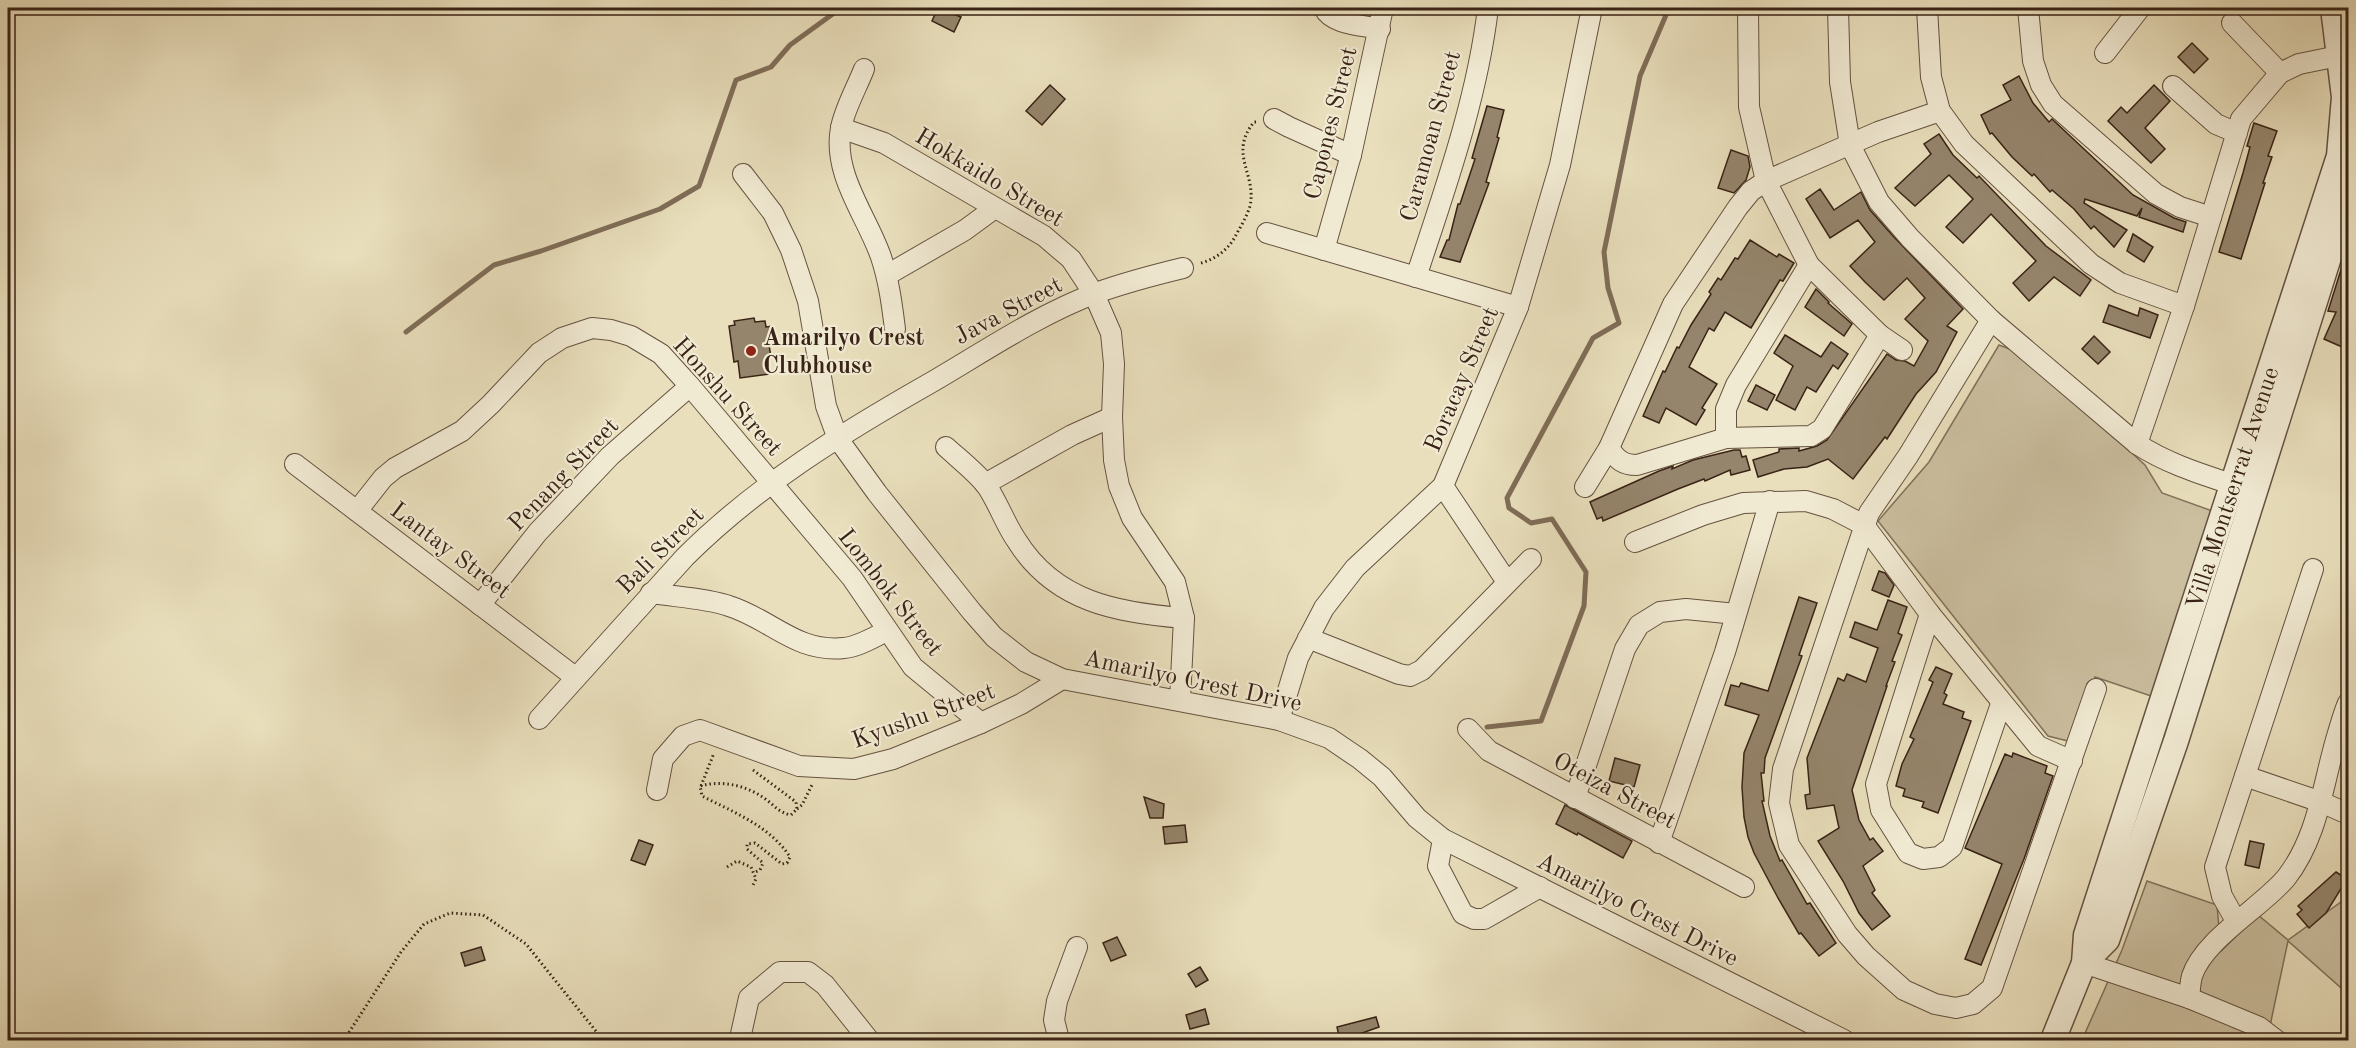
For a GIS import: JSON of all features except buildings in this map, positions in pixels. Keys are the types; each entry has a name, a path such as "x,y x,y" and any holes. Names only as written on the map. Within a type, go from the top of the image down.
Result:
{"street":[{"path":"1324,8 1327,15 1337,20 1380,29"},
{"name":"Capones Street","path":"1324,250 1351,155 1383,8"},
{"name":"Caramoan Street","path":"1416,277 1452,167 1470,99 1488,8"},
{"name":"Boracay Street","path":"1279,720 1298,658 1324,608 1355,568 1443,486 1518,307 1560,165 1592,8"},
{"path":"1748,8 1749,107 1766,181 1809,265 1880,335 1902,350"},
{"path":"1838,8 1840,82 1850,145 1879,202 1910,238 1991,320 2137,444 2159,458 2189,471 2244,488"},
{"path":"1927,8 1930,77 1940,111 1964,144 2091,264 2120,283 2184,306"},
{"path":"2028,8 2033,61 2041,85 2053,104 2156,194 2180,207 2211,217"},
{"path":"2105,53 2140,8"},
{"name":"Villa Montserrat Avenue","path":"2244,488 2339,156 2344,97 2344,55 2333,8"},
{"path":"2232,23 2280,73"},
{"path":"2137,444 2184,306 2245,112 2280,73 2299,64 2344,55"},
{"path":"864,69 841,128 840,158 852,194 881,255 887,275 895,329"},
{"path":"2173,86 2216,124 2237,133"},
{"path":"1585,487 1609,448 1673,304 1751,191 1766,181 1878,132 1940,111"},
{"path":"1274,119 1351,155"},
{"name":"Hokkaido Street","path":"841,128 884,143 1044,236 1071,259 1094,294 1111,333 1114,364 1112,417 1114,460 1119,486 1132,518 1175,582 1184,618 1180,700"},
{"name":"Amarilyo Crest Drive","path":"743,174 773,213 791,250 808,301 826,406 838,439 877,493 994,637 1026,662 1062,680 1279,720 1329,738 1382,777 1417,818 1443,839 1844,1041"},
{"name":"Villa Montserrat Avenue","path":"2053,1041 2084,963 2086,935 2349,197"},
{"path":"887,275 965,230 995,208"},
{"path":"1267,233 1518,307"},
{"path":"1726,438 1726,409 1736,385 1809,265"},
{"name":"Java Street","path":"838,439 868,418 1050,314 1094,294 1183,267"},
{"path":"1991,320 1908,456 1869,513 1783,768 1779,803 1789,845 1841,926 1866,956 1904,990 1935,1004 1956,1008 1972,1004 1992,988 2096,689"},
{"name":"Honshu Street","path":"357,511 389,473 462,431 539,353 562,338 592,328 631,336 661,354 770,482"},
{"path":"1609,448 1616,459 1625,465 1637,465 1726,438 1811,436 1822,429 1880,335"},
{"name":"Penang Street","path":"480,604 538,532 610,456 690,386"},
{"path":"985,484 1072,435 1112,417"},
{"name":"Bali Street","path":"539,719 651,593 709,533 770,482 838,439"},
{"path":"946,447 985,484 1017,542 1037,568 1075,596 1108,608 1153,616 1184,618"},
{"name":"Lantay Street","path":"295,464 575,677"},
{"name":"Lombok Street","path":"770,482 852,578 913,667 981,723"},
{"path":"1443,486 1507,582"},
{"path":"1659,843 1725,652 1770,501"},
{"path":"1635,542 1743,503 1806,501 1833,509 1864,525 1930,614 2001,704 2038,746 2072,761"},
{"path":"1308,638 1399,674 1410,676 1422,670 1531,559"},
{"path":"2236,921 2222,896 2215,867 2313,569"},
{"path":"651,593 727,605 796,641 818,648 846,648 887,631"},
{"path":"1575,798 1625,649 1639,625 1660,612 1686,609 1736,614"},
{"path":"1930,614 1876,784 1881,810 1908,853 1923,859 1939,857 1952,847 2001,704"},
{"name":"Kyushu Street","path":"657,790 663,759 683,736 700,730 799,765 854,769 893,759 981,723 1021,705 1062,680"},
{"path":"2188,998 2193,974 2204,956 2236,921 2286,877 2311,835 2333,750 2349,703"},
{"name":"Oteiza Street","path":"1468,729 1489,751 1744,887"},
{"path":"2245,777 2321,802 2349,814"},
{"path":"1443,839 1438,866 1463,914 1474,919 1484,919 1539,887"},
{"path":"1056,1039 1054,1020 1057,1001 1077,947"},
{"path":"2084,963 2188,998 2259,1027 2276,1041"},
{"path":"742,1041 741,1034 749,998 780,972 808,972 825,985 869,1041"}],"path":[{"path":"1183,267 1211,260 1232,244 1250,205 1249,180 1243,150 1244,134 1254,122 1274,119"},
{"path":"754,872 760,870 763,863 747,849 747,844 754,843 783,864 787,863 790,857 773,838 746,817 702,796 700,786 729,741 750,768 796,802 797,809"},
{"path":"700,786 726,783 744,788 791,815 802,805 820,767"},
{"path":"727,867 737,861 744,863 754,872 756,879 752,887"},
{"path":"344,1041 401,952 424,924 450,913 483,915 526,944 603,1041"}],"shaded area":[{"path":"1999,345 2023,354 2145,465 2162,493 2218,513 2157,698 2095,677 2072,742 2048,736 1878,521 1929,462"},
{"path":"2147,881 2217,905 2221,951 2258,915 2288,940 2348,897 2348,994 2288,941 2267,1040 2082,1040 2122,950"}],"waterway":[{"path":"406,332 494,265 660,209 699,186 736,80 771,67 790,45 841,8"},
{"path":"1487,727 1541,721 1584,606 1586,572 1552,519 1531,523 1509,508 1507,498 1593,338 1619,323 1608,288 1604,252 1640,76 1669,8"}],"place":[{"name":"Amarilyo Crest Clubhouse","path":"751,351"}]}
